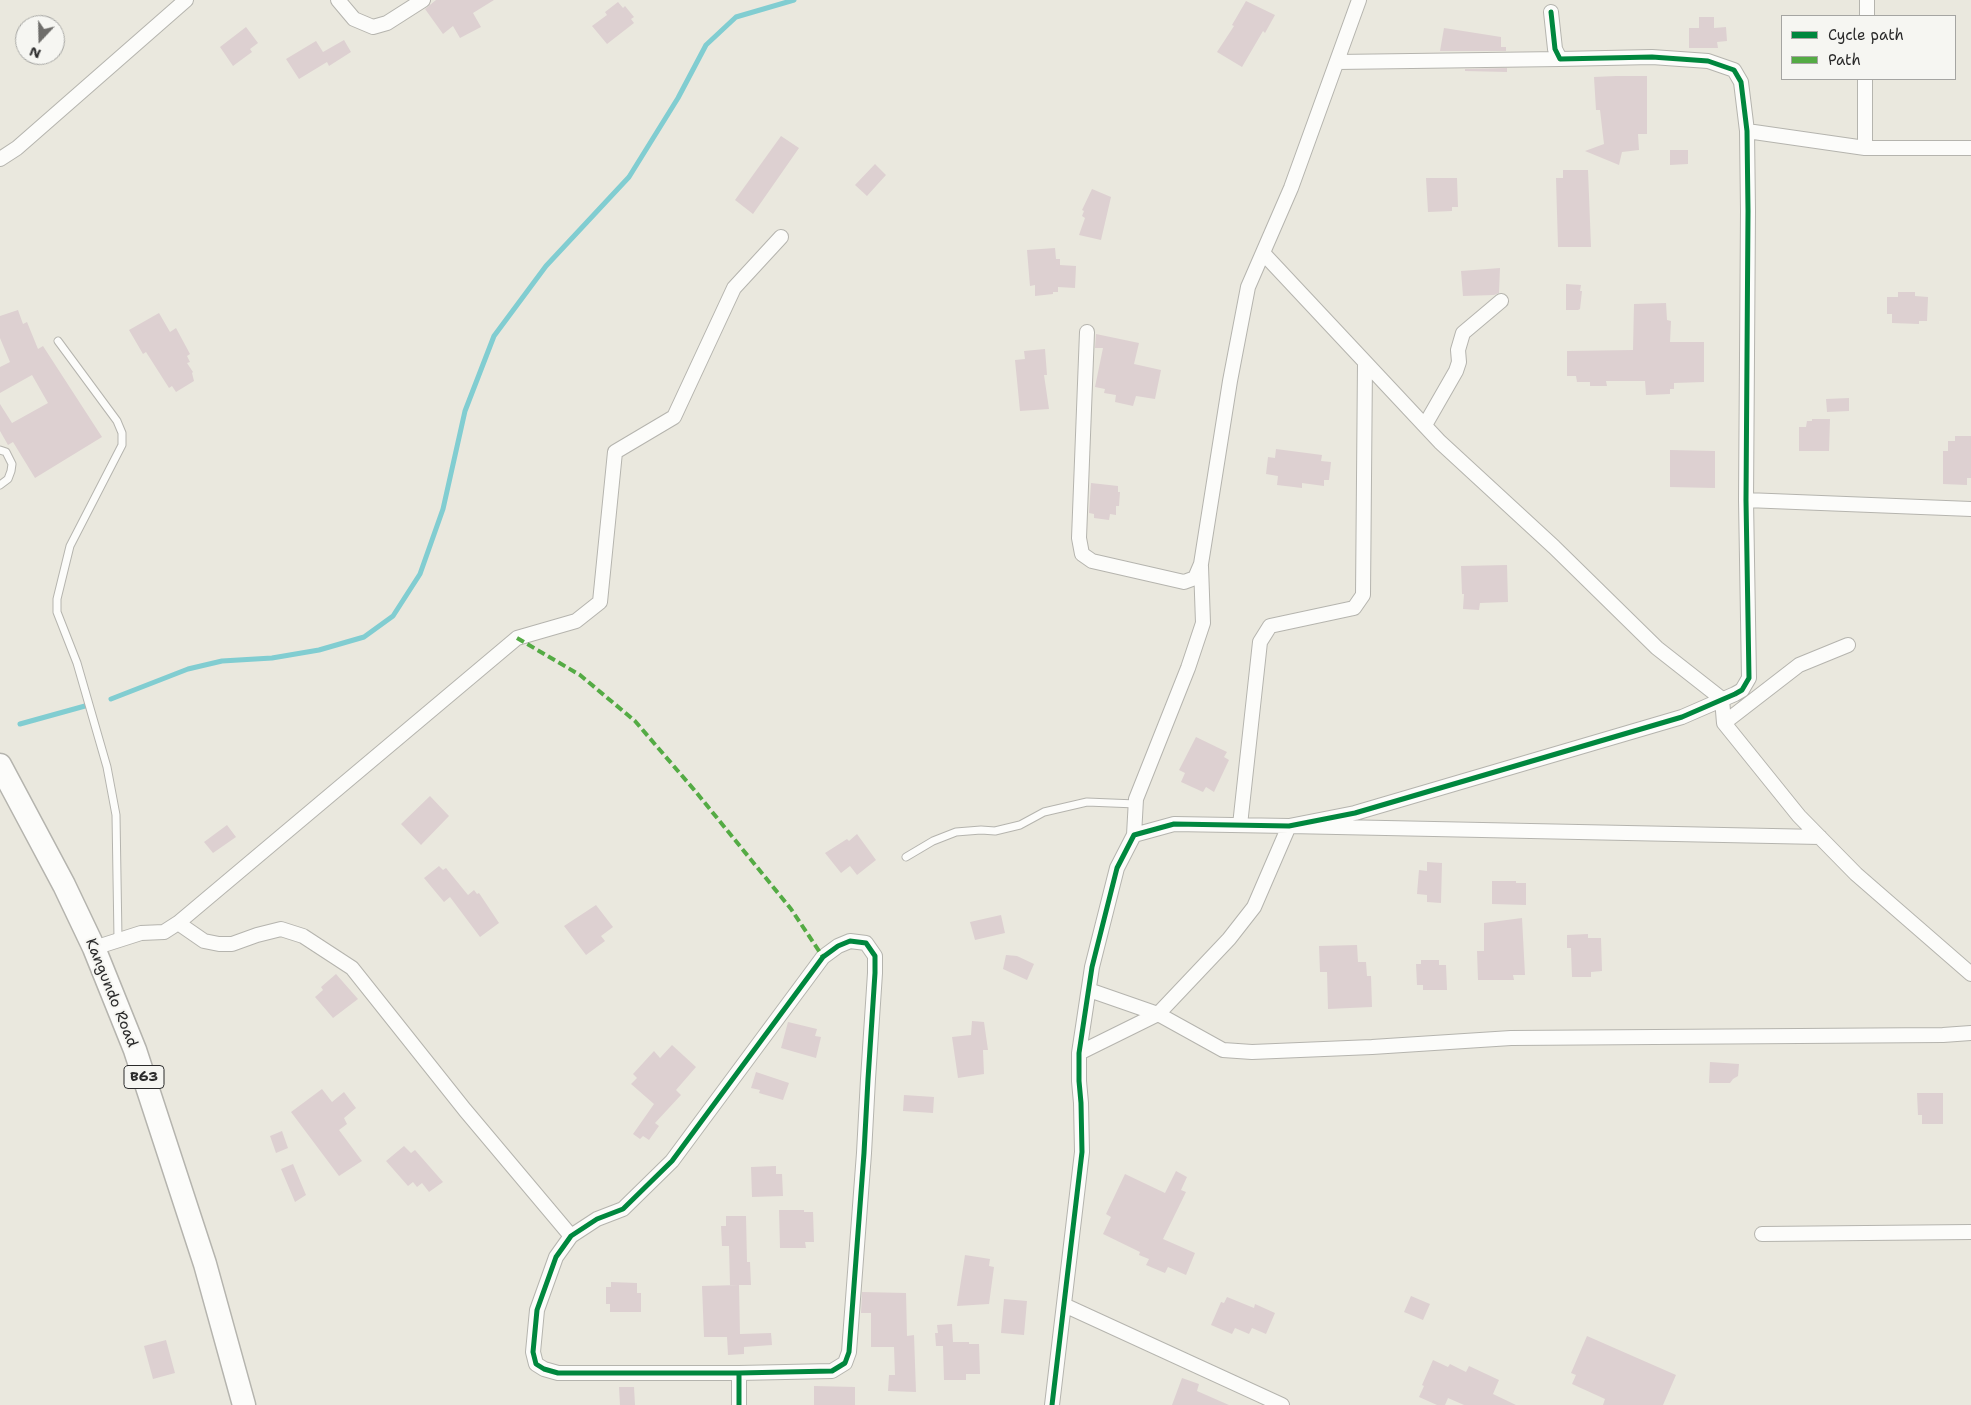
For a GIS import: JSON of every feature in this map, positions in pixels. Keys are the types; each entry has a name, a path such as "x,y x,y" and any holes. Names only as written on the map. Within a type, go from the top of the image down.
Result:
{"highway":[{"name":"Kangundo Road","path":"0,765 64,886 94,948 135,1050 205,1264 244,1405"}],"street":[{"path":"0,159 17,148 186,0"},
{"path":"338,0 354,19 374,27 387,23 423,0"},
{"path":"1052,1405 1082,1152 1082,1103 1079,1081 1080,1053 1092,967 1117,868 1134,835 1136,799 1188,668 1203,623 1201,564 1230,381 1248,287 1291,188 1359,0"},
{"path":"1867,0 1867,15"},
{"path":"1551,12 1555,49 1560,59"},
{"path":"1288,826 1355,813 1682,717 1742,690 1748,678 1746,500 1747,131 1741,82 1734,70 1708,60 1679,58 1337,62"},
{"path":"1865,80 1865,148"},
{"path":"1747,131 1865,148 1971,148"},
{"path":"94,948 141,933 164,932 178,923 517,638 576,621 600,602 615,452 674,417 734,288 780,237"},
{"path":"1263,253 1440,442 1554,547 1657,648 1722,699 1724,723 1799,816 1856,874 1971,974"},
{"path":"1425,425 1456,371 1459,362 1458,350 1463,333 1501,301"},
{"path":"1087,332 1079,538 1082,554 1092,561 1184,582 1194,578 1201,564"},
{"path":"1240,825 1260,642 1270,626 1354,608 1363,595 1365,362"},
{"path":"1746,500 1971,509"},
{"path":"1724,723 1799,665 1848,645"},
{"path":"1134,835 1174,824 1820,837"},
{"path":"1080,1053 1158,1014 1229,939 1254,907 1288,826"},
{"path":"178,923 204,941 219,944 232,944 257,935 281,930 291,931 303,936 352,968 465,1110 571,1236"},
{"path":"850,941 866,943 875,956 875,973 864,1162 849,1352 845,1363 832,1371 739,1373 558,1374 536,1364 532,1352 537,1310 556,1257 571,1236 596,1220 622,1209 672,1161 823,956 850,941"},
{"path":"1089,990 1158,1014 1223,1050 1252,1052 1511,1038 1971,1033"},
{"path":"1762,1234 1971,1232"},
{"path":"1064,1305 1282,1405"},
{"path":"739,1373 739,1405"}],"lane":[{"path":"58,341 117,421 122,433 122,445 70,546 57,599 57,612 77,663 106,767 116,816 118,939"},
{"path":"0,450 6,452 12,464 8,479 0,485"},
{"path":"906,857 933,841 956,832 981,830 996,832 1020,825 1044,812 1087,802 1136,804"}],"building":[{"path":"436,0 494,0 473,13 481,27 460,38 453,26 443,34 425,9"},
{"path":"1246,1 1275,15 1265,33 1263,31 1242,67 1217,52 1234,26 1232,25"},
{"path":"618,2 623,8 625,6 634,17 631,19 634,23 607,44 592,26 607,15 605,12"},
{"path":"1699,17 1714,17 1714,28 1726,27 1727,41 1717,42 1718,48 1689,48 1689,28 1699,28"},
{"path":"246,27 258,43 250,49 252,52 233,66 220,47"},
{"path":"1444,28 1501,37 1501,47 1506,47 1506,51 1440,51"},
{"path":"344,40 351,52 329,66 327,62 299,79 286,59 316,41 323,52"},
{"path":"1507,68 1507,72 1465,71 1465,69"},
{"path":"1647,76 1647,134 1638,134 1639,150 1622,152 1619,165 1585,151 1604,144 1600,110 1596,110 1594,77"},
{"path":"781,136 799,148 753,214 735,200"},
{"path":"1670,150 1688,150 1688,164 1670,165"},
{"path":"875,164 886,175 867,196 855,185"},
{"path":"1563,170 1588,170 1591,247 1558,247 1556,178 1563,178"},
{"path":"1426,178 1457,178 1458,207 1452,207 1452,211 1428,212"},
{"path":"1092,189 1111,197 1101,240 1079,235 1085,218 1082,216 1084,211 1082,210"},
{"path":"1055,248 1056,259 1060,259 1060,265 1076,266 1075,288 1058,287 1058,292 1053,292 1053,294 1035,296 1035,285 1030,286 1027,250"},
{"path":"1500,268 1499,293 1494,295 1463,296 1461,271"},
{"path":"1566,284 1581,285 1580,309 1566,310"},
{"path":"1898,292 1915,292 1915,296 1928,297 1927,321 1919,321 1919,324 1892,323 1892,314 1887,314 1887,297 1898,297"},
{"path":"1666,303 1667,320 1671,321 1670,342 1704,342 1704,382 1674,383 1674,389 1670,389 1670,394 1646,395 1645,381 1606,381 1607,386 1590,386 1590,382 1577,382 1576,376 1567,376 1567,351 1633,350 1634,304"},
{"path":"18,310 23,324 27,322 38,349 43,346 102,437 35,478 13,442 8,445 0,431 0,404 12,423 48,403 32,375 0,393 0,367 10,362 0,338 0,316"},
{"path":"159,313 170,332 176,328 190,354 187,356 190,362 187,363 193,372 194,381 176,392 172,386 169,388 146,352 143,354 129,330"},
{"path":"1096,334 1139,343 1134,364 1161,370 1155,399 1136,396 1133,406 1115,402 1116,395 1104,393 1105,389 1095,387 1103,348 1095,348"},
{"path":"1045,349 1047,375 1044,375 1049,409 1020,411 1015,360 1025,359 1024,351"},
{"path":"1849,398 1849,411 1827,412 1826,399"},
{"path":"1812,419 1830,419 1829,451 1799,451 1799,427 1806,427 1807,421 1812,421"},
{"path":"1955,436 1971,436 1971,478 1967,478 1967,485 1943,484 1943,451 1948,451 1948,441 1955,441"},
{"path":"1276,449 1322,455 1321,461 1331,462 1329,480 1324,480 1324,486 1302,483 1302,488 1277,485 1278,476 1266,474 1268,457 1275,458"},
{"path":"1670,450 1715,451 1715,488 1670,487"},
{"path":"1091,483 1118,486 1118,492 1120,492 1119,506 1116,506 1116,515 1110,514 1109,520 1094,518 1094,514 1089,513"},
{"path":"1507,565 1508,602 1480,603 1479,610 1463,609 1464,594 1462,594 1461,566"},
{"path":"1196,737 1227,752 1224,757 1229,760 1214,792 1206,787 1203,792 1181,782 1185,773 1179,770"},
{"path":"430,796 449,816 421,845 401,824"},
{"path":"227,825 236,837 213,853 204,842"},
{"path":"857,834 876,860 857,875 850,866 841,873 825,853 847,839 849,841"},
{"path":"1427,862 1442,863 1441,903 1427,902 1427,895 1417,894 1419,870 1427,871"},
{"path":"439,866 443,870 446,868 468,895 474,890 477,894 479,893 499,923 480,937 450,897 444,902 424,878"},
{"path":"1492,881 1526,883 1526,905 1492,904"},
{"path":"596,905 613,927 601,936 605,941 586,955 564,926"},
{"path":"1001,915 1005,933 975,940 970,922"},
{"path":"1522,918 1525,975 1513,975 1514,980 1478,980 1477,951 1484,951 1484,923"},
{"path":"1588,934 1588,938 1601,938 1602,971 1591,972 1591,977 1572,977 1571,948 1567,948 1567,935"},
{"path":"1357,945 1358,962 1366,962 1367,976 1371,976 1372,1007 1328,1009 1327,972 1320,972 1319,946"},
{"path":"1006,955 1017,956 1034,964 1027,980 1003,969"},
{"path":"1421,960 1439,960 1439,965 1446,965 1447,990 1423,990 1423,985 1417,985 1416,964 1421,964"},
{"path":"336,974 358,999 333,1018 315,997 323,990 321,987"},
{"path":"972,1021 984,1022 988,1050 983,1050 984,1074 958,1078 952,1037 971,1035"},
{"path":"788,1022 817,1029 815,1036 821,1037 816,1058 781,1048"},
{"path":"672,1045 696,1067 676,1090 681,1095 655,1123 659,1126 649,1140 643,1136 640,1139 633,1134 654,1104 631,1084 637,1078 633,1074 654,1051 660,1058"},
{"path":"1710,1062 1739,1064 1738,1076 1730,1083 1709,1083"},
{"path":"756,1072 789,1083 783,1100 759,1093 760,1090 751,1088"},
{"path":"322,1089 332,1102 344,1092 356,1108 344,1118 347,1124 339,1130 362,1161 339,1176 291,1112"},
{"path":"1917,1093 1943,1093 1943,1124 1922,1124 1922,1115 1918,1115"},
{"path":"904,1095 934,1097 933,1113 903,1111"},
{"path":"282,1131 288,1148 276,1153 270,1136"},
{"path":"404,1146 411,1153 415,1150 443,1182 429,1192 422,1183 417,1187 413,1182 408,1186 386,1161"},
{"path":"293,1164 306,1195 295,1202 281,1169"},
{"path":"776,1166 776,1174 782,1174 783,1196 752,1197 751,1167"},
{"path":"1176,1171 1187,1177 1181,1190 1186,1192 1163,1239 1195,1253 1186,1275 1168,1267 1165,1273 1146,1265 1149,1259 1139,1255 1140,1252 1103,1234 1111,1217 1106,1214 1125,1174 1165,1193"},
{"path":"779,1210 813,1212 814,1242 805,1242 806,1248 780,1248"},
{"path":"726,1216 746,1216 747,1262 750,1262 751,1285 730,1285 729,1246 722,1246 721,1226 726,1226"},
{"path":"965,1255 990,1259 989,1266 994,1267 989,1304 957,1306"},
{"path":"611,1282 637,1283 637,1293 641,1293 641,1312 610,1312 610,1304 606,1304 606,1287 611,1287"},
{"path":"739,1285 740,1334 771,1333 772,1345 744,1347 744,1354 728,1355 727,1337 704,1337 702,1286"},
{"path":"862,1292 906,1293 907,1336 914,1335 916,1392 888,1391 889,1375 895,1375 894,1347 871,1347 871,1313 861,1313"},
{"path":"1411,1296 1430,1304 1423,1320 1404,1312"},
{"path":"1227,1297 1254,1308 1255,1304 1275,1313 1266,1334 1252,1328 1249,1334 1235,1328 1232,1334 1211,1325 1221,1302 1224,1303"},
{"path":"1004,1299 1027,1301 1024,1335 1001,1333"},
{"path":"952,1324 953,1342 979,1344 980,1374 966,1374 966,1380 944,1380 943,1346 936,1346 935,1333 938,1333 937,1325"},
{"path":"1587,1336 1676,1375 1663,1405 1603,1405 1605,1399 1572,1384 1576,1375 1571,1373"},
{"path":"166,1340 175,1373 153,1379 144,1346"},
{"path":"1433,1360 1448,1367 1450,1364 1466,1372 1469,1366 1499,1380 1493,1394 1516,1405 1464,1405 1448,1398 1445,1405 1437,1405 1419,1397"},
{"path":"1182,1378 1199,1384 1197,1391 1229,1405 1172,1405"},
{"path":"814,1386 855,1387 855,1405 814,1405"},
{"path":"619,1387 634,1387 635,1405 620,1405"}],"waterway":[{"path":"111,699 188,669 222,661 272,658 319,650 364,637 393,616 420,574 443,509 465,411 494,336 546,266 629,177 678,98 706,45 736,17 794,0"},
{"path":"20,724 85,706"}],"marked path":[{"path":"517,638 580,675 635,721 696,792 791,909 823,957"}],"cycle path":[{"path":"1052,1405 1082,1152 1079,1053 1092,967 1117,868 1134,835 1174,824 1289,826 1355,813 1682,717 1742,690 1749,678 1746,500 1747,131 1741,82 1734,70 1708,61 1652,57 1560,59 1555,49 1551,12"},
{"path":"739,1373 558,1373 544,1369 536,1364 533,1352 537,1310 556,1257 571,1236 597,1219 623,1209 672,1161 823,957 838,946 850,941 866,943 875,956 875,973 849,1352 845,1363 832,1371 739,1373 739,1405"}]}
